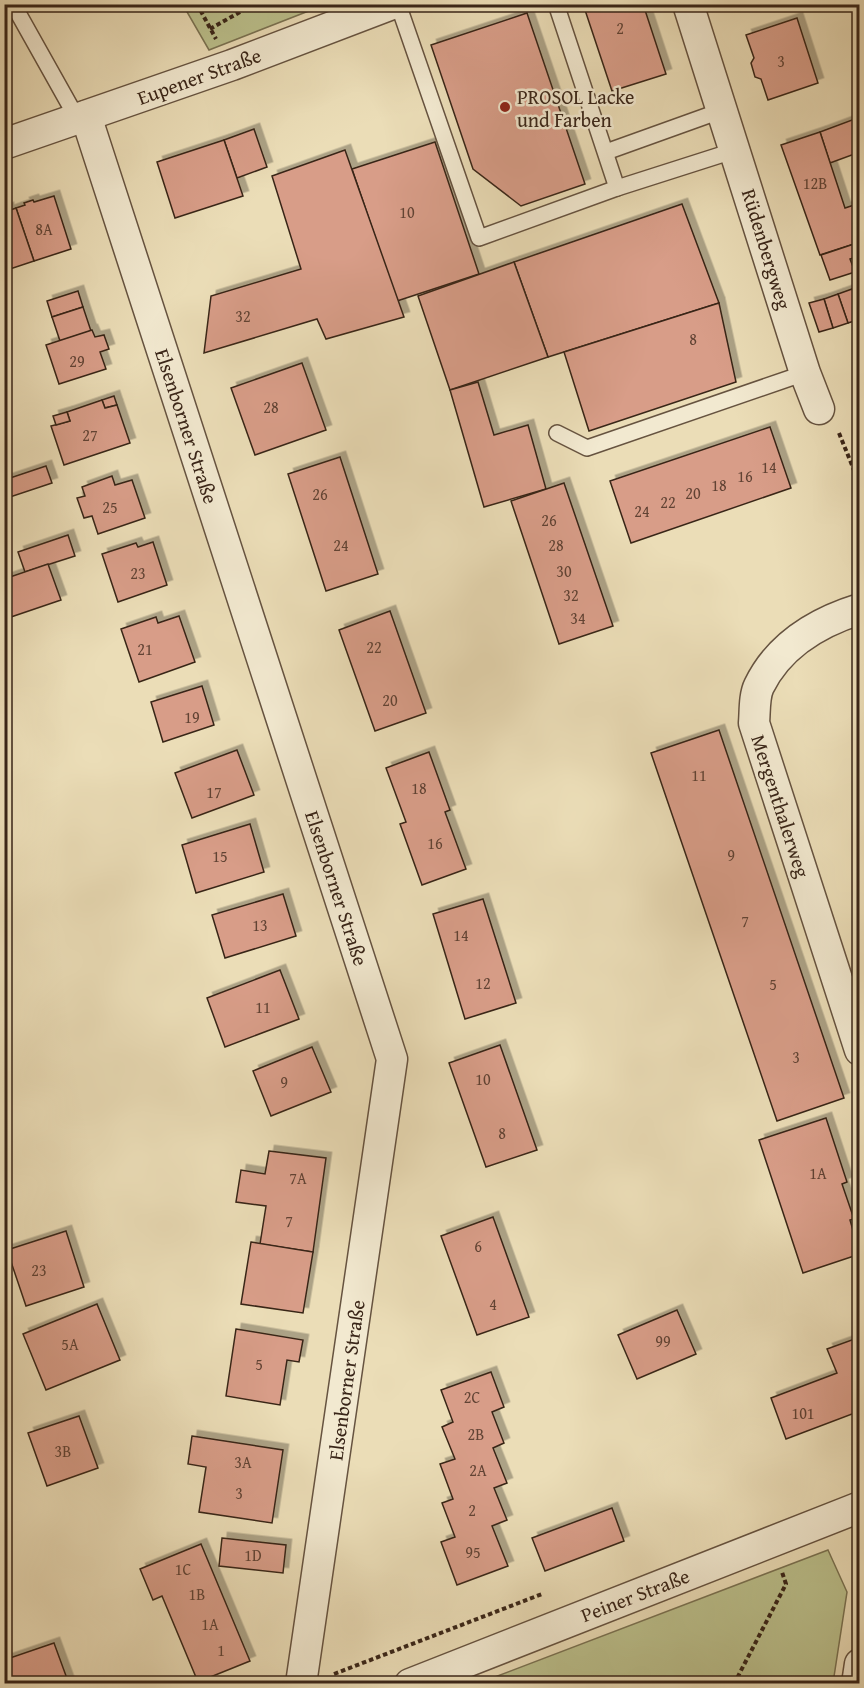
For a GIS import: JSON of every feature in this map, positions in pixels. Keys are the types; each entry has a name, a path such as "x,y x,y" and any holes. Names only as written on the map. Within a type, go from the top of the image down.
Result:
{"street":[{"name":"Eupener Straße","path":"4,144 232,65 392,4"},
{"name":"Rüdenbergweg","path":"688,4 805,373 819,410"},
{"name":"Elsenborner Straße","path":"82,118 392,1059 302,1683"},
{"name":"Mergenthalerweg","path":"860,609 830,618 784,649 758,687 754,723 860,1050"},
{"name":"Peiner Straße","path":"410,1683 860,1507"},
{"path":"856,1683 860,1665"}],"lane":[{"path":"14,4 82,118"},
{"path":"398,4 479,238 617,188 736,150"},
{"path":"556,4 617,188"},
{"path":"606,152 723,110"},
{"path":"557,433 587,448 805,373"}],"path":[{"path":"197,4 210,29 254,4"},
{"path":"819,410 840,434 860,485"},
{"path":"734,1683 786,1584 770,1542"}],"green space":[{"path":"183,5 324,5 209,50"},
{"path":"828,1550 847,1592 833,1683 479,1683"}],"building":[{"path":"583,4 643,4 666,74 612,91"},
{"name":"PROSOL Lacke und Farben","path":"527,13 585,184 521,206 473,169 431,45"},
{"path":"797,18 818,83 768,100 761,79 755,77 751,63 754,58 746,35"},
{"path":"860,117 860,152 830,163 820,132"},
{"path":"254,129 267,167 237,178 224,140"},
{"path":"820,132 845,208 860,203 860,242 820,255 781,145"},
{"path":"224,140 243,196 175,218 157,162"},
{"path":"435,142 479,274 397,301 352,169"},
{"path":"345,150 404,317 326,339 317,319 204,353 211,296 301,269 272,176"},
{"path":"54,196 71,249 34,261 16,208 33,200 34,202"},
{"path":"682,204 719,303 548,357 514,262"},
{"path":"8,208 8,211 16,208 34,261 4,271 4,210"},
{"path":"860,242 860,256 850,259 855,272 830,280 821,255"},
{"path":"514,262 548,357 450,390 418,296"},
{"path":"860,287 860,310 852,289"},
{"path":"852,289 860,310 860,319 848,323 838,294"},
{"path":"78,291 83,307 52,317 47,301"},
{"path":"838,294 848,323 833,328 824,299"},
{"path":"824,299 833,328 819,332 809,303"},
{"path":"719,303 736,382 589,431 564,352"},
{"path":"83,307 91,331 60,341 52,317"},
{"path":"92,330 95,337 104,335 109,349 100,352 106,369 59,384 46,345"},
{"path":"302,363 326,430 255,455 231,388"},
{"path":"478,382 494,435 528,425 546,489 484,507 450,390"},
{"path":"114,396 117,405 105,408 102,400"},
{"path":"102,400 105,408 117,405 130,443 64,465 51,426 70,421 67,412"},
{"path":"67,412 70,421 56,425 53,416"},
{"path":"770,427 791,488 631,543 610,481"},
{"path":"340,457 378,574 326,591 288,474"},
{"path":"46,466 52,483 4,499 4,480"},
{"path":"112,476 115,485 132,480 145,518 98,534 92,516 84,518 77,498 85,496 82,487"},
{"path":"564,483 613,626 559,644 511,501"},
{"path":"68,535 75,556 25,572 18,552"},
{"path":"153,542 167,585 118,602 102,554 136,543 138,547"},
{"path":"48,564 61,600 8,618 4,607 4,579"},
{"path":"390,611 426,713 375,731 339,630"},
{"path":"179,616 195,662 139,682 121,629 156,617 158,623"},
{"path":"202,686 214,725 163,742 151,702"},
{"path":"719,730 844,1098 777,1121 651,753"},
{"path":"237,750 254,795 192,818 175,773"},
{"path":"429,752 450,810 445,812 466,869 422,885 400,824 406,822 386,768"},
{"path":"250,824 264,872 196,893 182,845"},
{"path":"283,894 296,936 225,958 212,915"},
{"path":"483,899 516,1003 465,1019 433,914"},
{"path":"280,970 299,1019 225,1047 207,998"},
{"path":"500,1045 537,1150 486,1167 449,1063"},
{"path":"312,1047 331,1092 271,1116 253,1071"},
{"path":"826,1118 847,1182 842,1184 854,1219 850,1220 860,1254 803,1273 759,1140"},
{"path":"269,1151 326,1158 313,1252 260,1244 266,1206 236,1202 241,1170 265,1174"},
{"path":"493,1217 529,1317 477,1335 441,1236"},
{"path":"66,1231 84,1287 26,1306 7,1250"},
{"path":"251,1242 313,1252 303,1313 241,1304"},
{"path":"97,1304 120,1360 46,1390 23,1334"},
{"path":"677,1310 696,1354 637,1379 618,1335"},
{"path":"236,1329 303,1340 299,1362 287,1360 280,1405 226,1396"},
{"path":"860,1337 860,1411 786,1439 771,1398 837,1373 827,1349"},
{"path":"491,1372 504,1407 492,1412 504,1443 493,1448 507,1483 494,1488 507,1520 492,1526 508,1566 457,1585 441,1542 455,1537 442,1503 453,1499 440,1464 455,1459 442,1427 453,1422 441,1390"},
{"path":"79,1416 98,1468 47,1486 28,1433"},
{"path":"192,1436 283,1450 272,1523 199,1512 206,1467 188,1464"},
{"path":"612,1508 624,1541 545,1571 532,1538"},
{"path":"222,1538 286,1545 283,1573 219,1566"},
{"path":"201,1544 250,1661 198,1682 162,1596 153,1600 140,1569"},
{"path":"54,1643 69,1684 4,1684 4,1660"}],"place":[{"name":"PROSOL Lacke und Farben","path":"505,107"}]}
